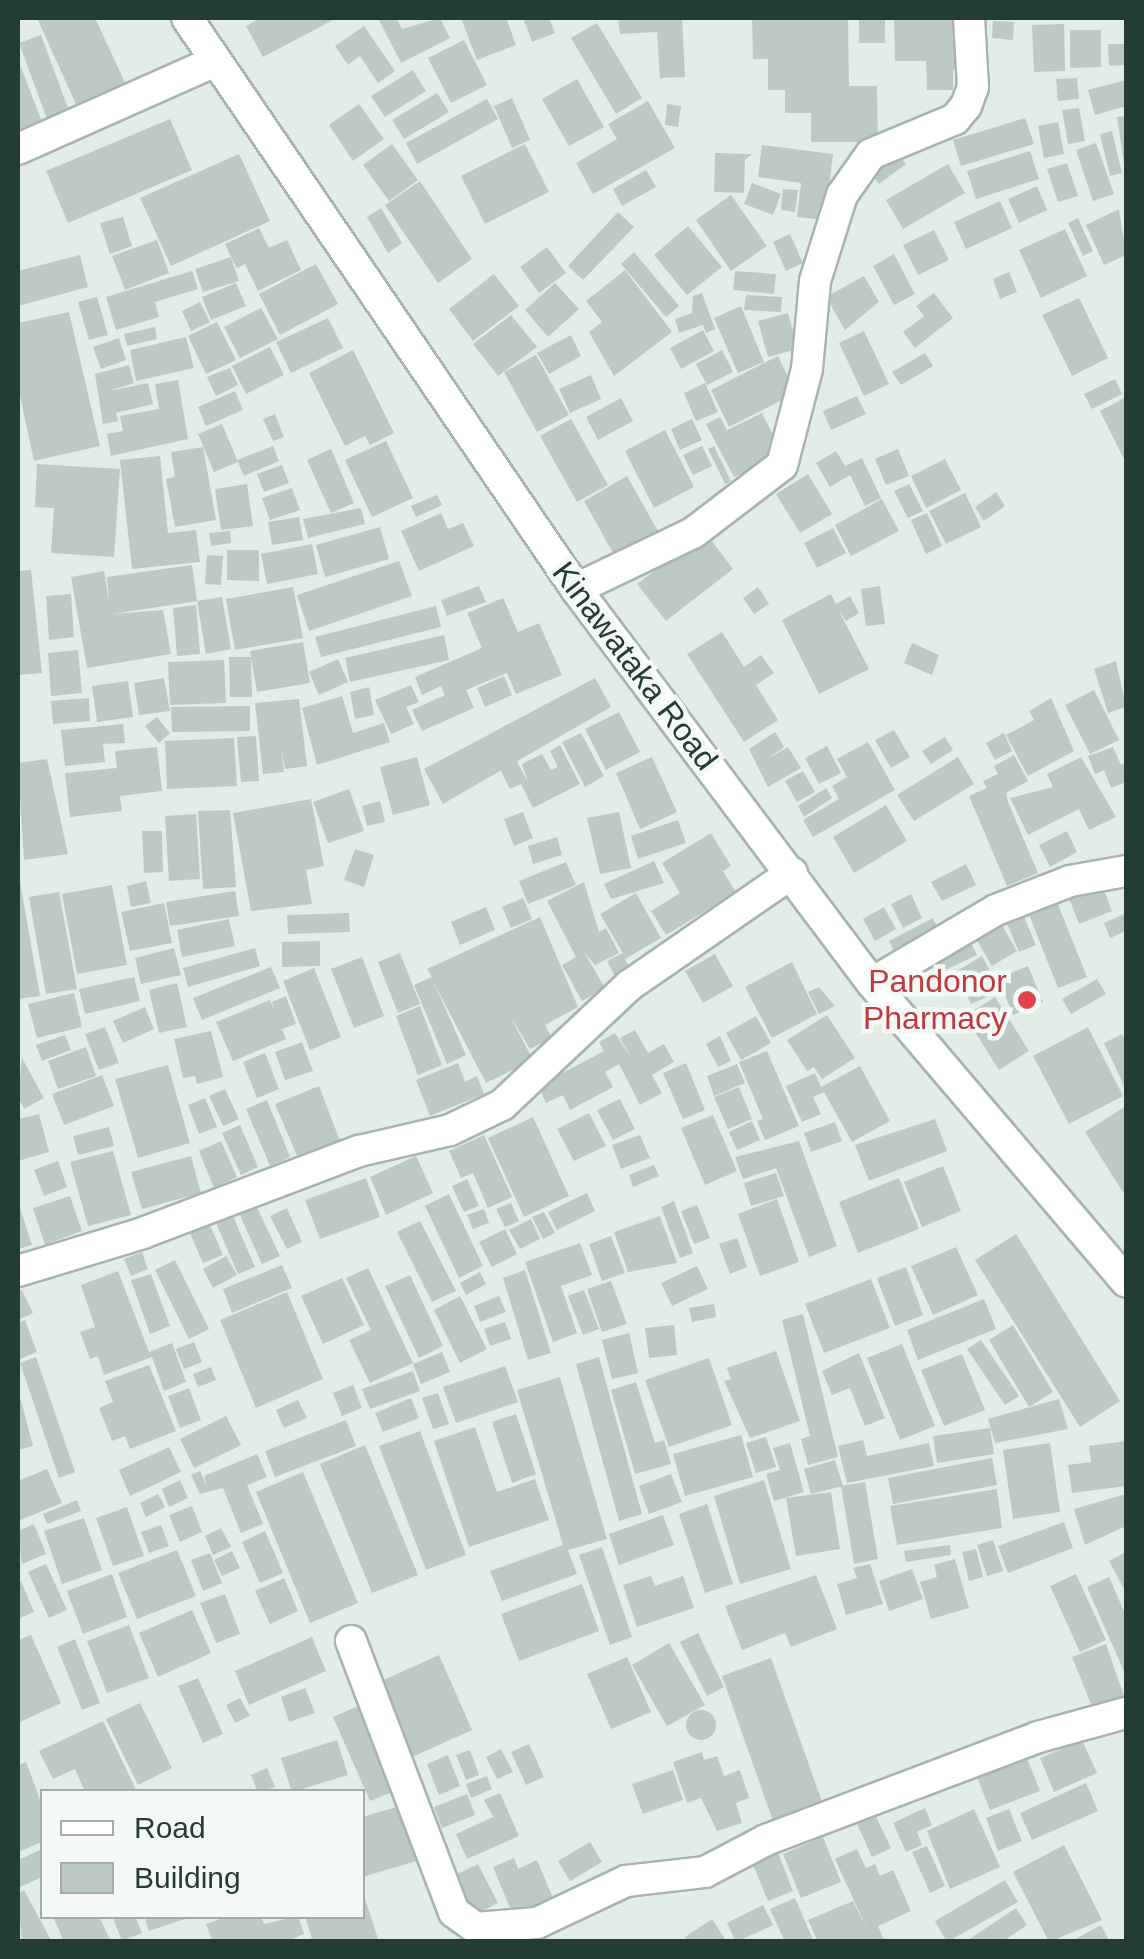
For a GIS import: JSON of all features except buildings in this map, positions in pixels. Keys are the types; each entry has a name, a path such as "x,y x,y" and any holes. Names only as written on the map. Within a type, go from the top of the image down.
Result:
{"street":[{"name":"Kinawataka Road","path":"187,18 212,62 576,589 872,983 1126,1281"},
{"path":"576,589 693,533 782,464 807,369 815,281 842,194 871,154 954,118 966,106 973,86 969,18"},
{"path":"18,149 212,62"},
{"path":"872,983 996,910 1070,881 1126,871"},
{"path":"18,1271 143,1233 359,1150 450,1130 502,1104 630,985 792,873"},
{"path":"351,1641 454,1912 476,1928 538,1923 626,1881 705,1872 766,1840 1038,1737 1126,1713"}],"place":[{"name":"Pandonor Pharmacy","path":"1027,1000"}]}
